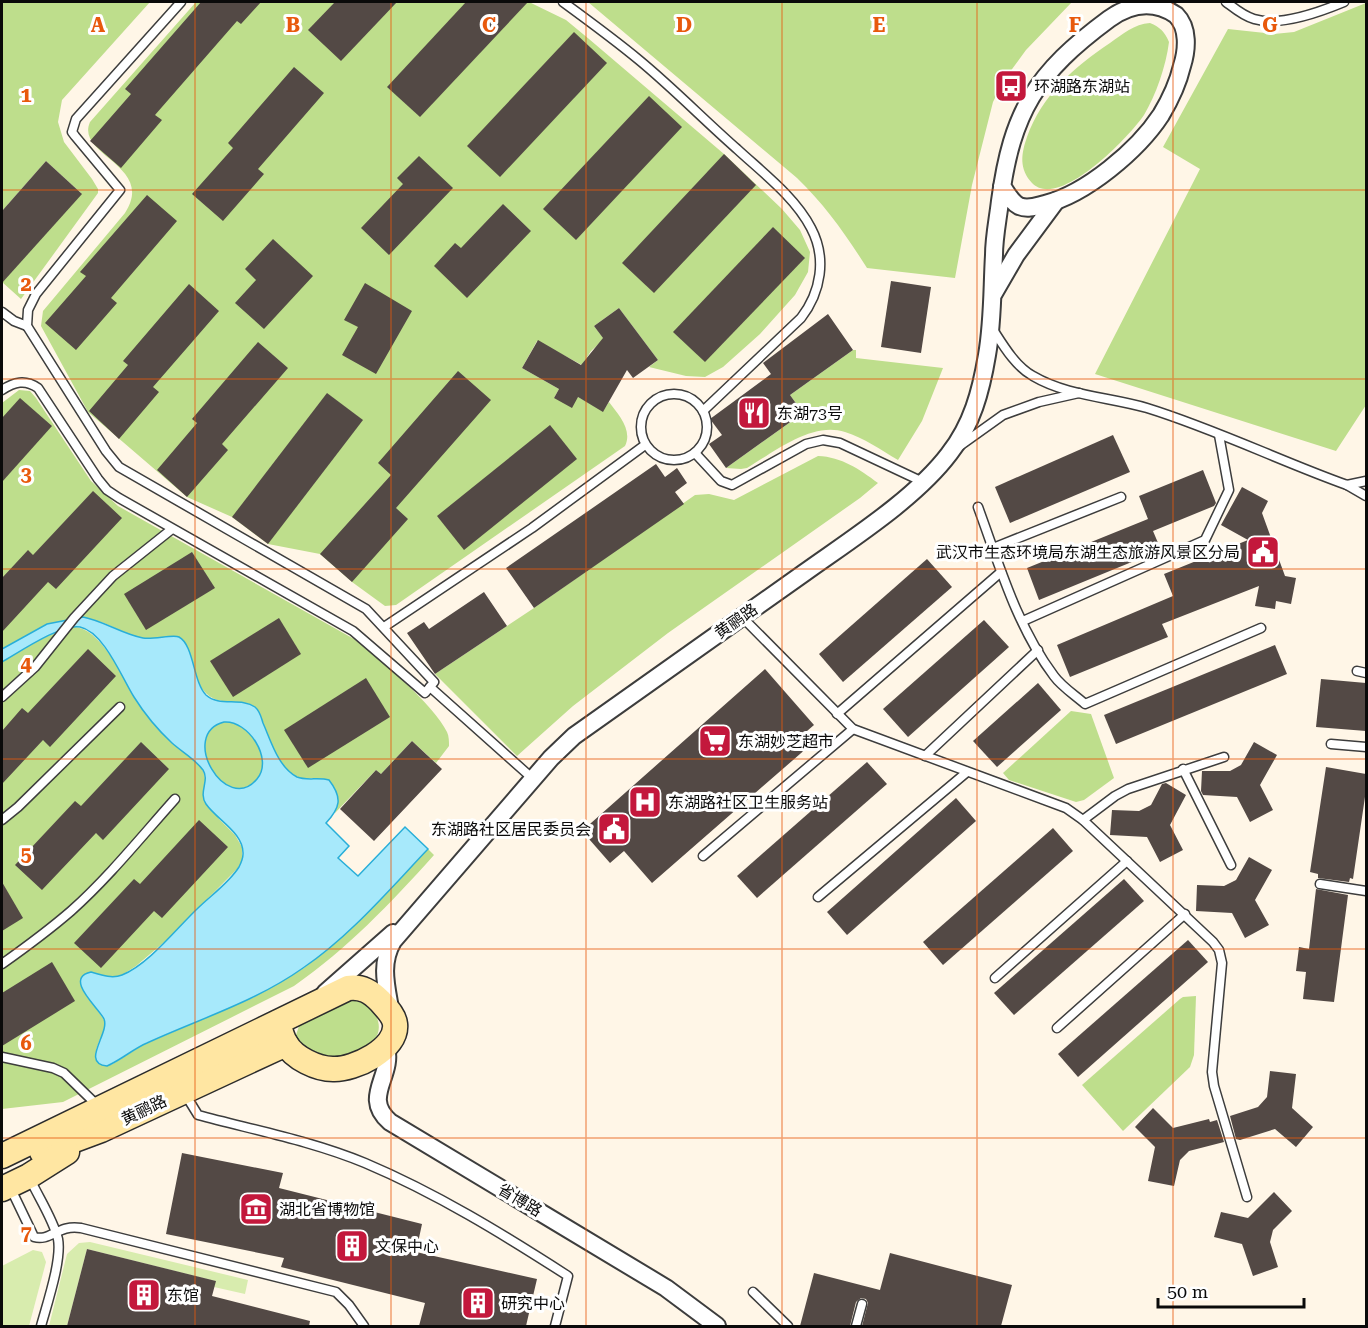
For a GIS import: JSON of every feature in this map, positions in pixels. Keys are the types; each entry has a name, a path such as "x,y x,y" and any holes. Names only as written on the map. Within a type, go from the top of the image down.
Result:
{"street":[{"path":"1002,186 1013,201 1020,206 1031,208 1056,201 1116,163 1147,132 1160,116 1176,85 1185,57 1185,36 1177,2"},
{"path":"1134,3 1155,4 1174,14 1180,20"},
{"name":"黄鹂路","path":"386,1047 395,1031 384,974 386,956 393,941 532,778 574,736 872,524 922,482 950,454 967,426 977,402 992,327 994,254 1002,186 1018,121 1040,82 1071,49 1114,15 1134,3"},
{"path":"994,294 1016,255 1056,201"},
{"name":"黄鹂路","path":"95,1118 183,1091 282,1033 413,917"},
{"name":"黄鹂路","path":"308,1008 348,988 355,987 370,992 392,1015"},
{"path":"282,1033 295,1054 310,1064 334,1070 368,1059 386,1047"},
{"name":"黄鹂路","path":"2,1156 95,1118 282,1033"},
{"name":"省博路","path":"386,1047 388,1058 377,1101 378,1110 390,1122 666,1288 717,1326"},
{"path":"2,1137 95,1118"},
{"path":"10,1180 95,1118"}],"lane":[{"path":"2,390 12,384 24,382 38,388 107,490 352,630 424,693 434,682 366,609 119,467 106,451 27,326 27,310 36,294 120,190 72,132 73,125 87,106 181,2"},
{"path":"563,2 640,60 786,195 811,228 819,248 820,273 816,295 811,306 703,411"},
{"path":"1226,2 1244,15 1259,20 1307,16 1344,2"},
{"path":"2,312 14,321 27,326"},
{"path":"992,327 1010,355 1030,375 1079,393 1145,408 1347,484 1366,496"},
{"path":"950,454 986,425 1003,415 1039,402 1079,393"},
{"path":"678,394 688,397 703,411 707,422 706,434 695,453 685,459 674,461 663,459 645,445 641,435 643,414 657,399 678,394"},
{"path":"1023,621 1205,540 1229,490 1219,435"},
{"path":"695,453 721,481 732,485 806,444 823,440 840,443 922,482"},
{"path":"384,627 532,528 645,445"},
{"path":"1347,484 1366,482"},
{"path":"993,548 1121,497"},
{"path":"978,507 1001,573 1038,650 1055,678 1085,704 1261,628"},
{"path":"2,697 35,667 74,618 113,576 172,529"},
{"path":"837,714 1001,573"},
{"path":"742,617 853,729 1066,808 1083,820 1213,942 1221,956 1212,1072 1246,1197"},
{"path":"925,756 1038,650"},
{"path":"429,687 532,778"},
{"path":"2,820 120,707"},
{"path":"702,856 853,729"},
{"path":"1331,744 1366,747"},
{"path":"1083,820 1128,789 1224,757"},
{"path":"1184,770 1231,865"},
{"path":"818,897 967,772"},
{"path":"2,964 49,930 79,904 175,799"},
{"path":"995,978 1127,861"},
{"path":"1320,884 1366,891"},
{"path":"1057,1028 1185,915"},
{"path":"2,1057 53,1068 64,1073 95,1118"},
{"path":"183,1091 198,1115 323,1149 364,1163 419,1189 526,1249 568,1276 555,1326"},
{"path":"10,1180 56,1232 59,1246 41,1326"},
{"path":"10,1180 34,1238 43,1239 67,1227 81,1228 336,1292 349,1305 361,1323 351,1326"},
{"path":"753,1292 788,1326"},
{"path":"856,1326 862,1304"}],"green space":[{"path":"2,2 150,2 62,100 58,122 64,142 92,179 98,193 21,299 2,282 81,193 46,161 2,211"},
{"path":"196,2 529,2 566,20 724,154 782,209 800,230 810,252 808,272 795,295 760,334 723,367 705,377 686,376 649,367 658,360 619,308 594,326 604,339 591,351 582,365 537,341 522,368 559,389 554,398 578,397 603,411 609,402 626,428 625,446 396,605 385,606 352,582 320,554 268,544 232,517 187,497 88,412 41,326 43,311 125,213 132,197 130,183 124,172 94,144 88,134 90,122"},
{"path":"588,2 1072,2 1026,50 1004,80 993,102 972,185 955,278 867,268 835,221 797,178"},
{"path":"1366,3 1366,405 1336,451 1095,374 1200,169 1163,147 1228,29 1274,34 1294,32"},
{"path":"1150,23 1162,30 1169,42 1160,80 1144,115 1110,153 1076,179 1059,187 1044,189 1032,183 1023,167 1023,149 1033,122 1050,95 1072,72 1097,52 1129,30"},
{"path":"856,350 856,358 943,368 922,421 898,460 859,437 832,430 807,434 747,468 726,468 803,413 790,395"},
{"path":"19,390 30,391 36,398 91,481 118,506 354,639 391,670 430,709 447,732 449,746 436,763 412,741 381,774 376,770 335,813 338,798 317,778 300,778 283,765 273,748 258,710 222,701 206,694 197,679 186,645 165,638 146,639 133,636 104,623 83,617 47,624 2,649 2,403"},
{"path":"818,456 843,461 878,483 668,633 573,706 517,756 435,674 695,495 709,494 734,500"},
{"path":"74,627 85,630 105,649 152,720 171,742 198,764 205,776 205,783 219,819 235,835 242,847 242,861 238,868 169,938 136,966 119,977 82,977 81,986 106,1023 96,1051 97,1061 111,1065 143,1045 254,997 304,968 363,917 428,849 434,855 368,925 294,986 63,1102 2,1109 2,662 44,637"},
{"path":"1071,711 1091,714 1114,778 1084,800 1076,802 1009,780 1003,773"},
{"path":"224,722 242,727 256,742 260,752 261,771 257,779 245,788 232,787 220,780 211,769 206,755 205,741 211,729"},
{"path":"1196,996 1194,1055 1190,1067 1123,1131 1082,1085 1180,999"},
{"path":"362,998 376,1014 379,1029 377,1036 368,1047 354,1054 333,1058 310,1052 295,1038 300,1023 338,1000"},
{"path":"90,1242 248,1280 245,1294 214,1287 215,1281 87,1249 67,1326 49,1326 67,1254 79,1243"},
{"path":"33,1250 42,1252 46,1262 29,1326 2,1326 2,1266"}],"water":[{"path":"83,617 143,638 172,636 184,641 191,655 198,682 206,695 217,701 243,703 255,707 276,753 290,773 301,778 329,780 336,792 338,803 326,823 349,846 338,858 358,876 405,827 428,849 353,927 303,968 266,991 147,1043 107,1066 99,1064 96,1059 105,1025 104,1019 81,987 83,975 91,972 114,977 142,963 230,878 242,861 242,846 235,833 206,804 203,795 205,774 203,770 162,733 142,709 97,637 80,627 72,627 40,640 2,662 2,649 47,624","holes":["224,722 242,727 256,742 262,761 257,779 245,788 232,787 221,780 212,769 206,755 205,741 211,729"]}],"building":[{"path":"201,2 261,2 241,24 237,21 155,115 162,120 121,168 90,141 131,94 125,89"},
{"path":"335,2 397,2 341,61 308,30"},
{"path":"466,2 528,2 420,117 387,87"},
{"path":"574,32 607,63 500,177 467,146"},
{"path":"294,67 324,93 258,169 264,174 223,221 192,194 233,148 228,143"},
{"path":"649,96 682,127 576,240 543,209"},
{"path":"724,154 756,185 654,293 622,263"},
{"path":"419,156 453,188 389,255 361,228 403,184 397,178"},
{"path":"46,161 82,194 2,283 2,211"},
{"path":"147,195 177,221 111,298 117,303 76,350 45,323 86,276 80,272"},
{"path":"503,204 531,231 467,298 434,266 455,243 461,248"},
{"path":"773,227 805,258 705,362 673,332"},
{"path":"273,239 313,276 264,329 235,303 256,280 245,269"},
{"path":"891,281 931,287 921,353 881,347"},
{"path":"365,283 412,311 376,374 342,355 358,327 344,320"},
{"path":"189,284 219,311 153,387 159,392 119,439 89,411 128,365 123,361"},
{"path":"619,308 658,360 633,378 627,370 603,412 578,397 572,408 554,398 559,389 522,368 538,340 581,365 603,338 594,326"},
{"path":"828,314 853,350 790,395 803,413 726,468 709,444 722,435 710,419 771,374 763,363"},
{"path":"258,342 288,368 222,444 228,450 187,497 157,470 197,423 192,419"},
{"path":"458,371 491,400 396,508 408,519 352,582 320,554 391,475 378,463"},
{"path":"327,393 363,420 268,544 232,517"},
{"path":"20,398 52,426 2,482 2,418"},
{"path":"550,425 577,459 464,550 437,516"},
{"path":"1113,435 1130,472 1010,523 995,487"},
{"path":"656,464 665,477 677,468 687,483 675,492 684,504 534,608 506,568"},
{"path":"1203,470 1216,503 1214,506 1153,531 1161,550 1039,600 1027,568 1148,519 1139,496"},
{"path":"1242,487 1268,501 1262,513 1285,576 1296,578 1291,604 1276,601 1275,609 1255,606 1259,586 1162,624 1168,637 1070,677 1057,645 1173,596 1164,574 1248,540 1221,525"},
{"path":"93,491 122,518 56,589 48,582 2,632 2,578 28,550 33,555"},
{"path":"192,552 215,588 146,630 124,594"},
{"path":"927,559 952,587 843,682 819,654"},
{"path":"484,592 507,626 435,674 407,633 424,622 429,629"},
{"path":"279,618 301,654 233,697 210,661"},
{"path":"984,620 1009,647 908,737 883,709"},
{"path":"1275,645 1287,674 1116,744 1104,715"},
{"path":"88,649 116,676 50,747 43,740 2,784 2,731 22,708 28,713"},
{"path":"765,669 814,725 800,737 808,747 652,883 624,851 610,863 582,831"},
{"path":"366,678 390,717 308,768 284,730"},
{"path":"1321,679 1366,683 1366,731 1316,727"},
{"path":"1038,683 1061,710 997,767 973,741"},
{"path":"412,741 442,769 374,841 340,809 376,770 381,774"},
{"path":"141,742 169,769 103,840 96,833 42,890 15,865 75,801 81,806"},
{"path":"1254,742 1277,755 1260,785 1273,810 1250,822 1237,797 1203,795 1201,791 1202,771 1230,771 1241,765"},
{"path":"867,762 887,784 757,898 737,876"},
{"path":"1326,767 1366,774 1366,790 1353,879 1350,878 1349,882 1318,878 1318,874 1310,872"},
{"path":"1166,783 1186,795 1170,825 1183,850 1160,862 1147,837 1110,835 1112,810 1139,811 1151,805 1162,784"},
{"path":"956,798 976,821 847,935 827,912"},
{"path":"199,820 228,847 162,918 154,911 101,968 74,943 134,879 140,884"},
{"path":"1053,828 1073,851 943,965 923,942"},
{"path":"1249,857 1272,870 1255,900 1269,925 1245,938 1232,913 1196,911 1197,885 1224,886 1236,880"},
{"path":"1124,879 1144,901 1014,1015 994,993"},
{"path":"2,882 23,918 2,931"},
{"path":"1316,889 1348,895 1334,1002 1303,999 1306,972 1296,971 1299,947 1309,949"},
{"path":"1188,940 1208,962 1078,1077 1058,1054"},
{"path":"52,962 75,1001 2,1046 2,993"},
{"path":"1270,1071 1296,1074 1292,1108 1313,1127 1296,1147 1275,1129 1240,1140 1236,1139 1230,1116 1258,1107 1267,1097"},
{"path":"1153,1108 1173,1128 1209,1119 1210,1122 1217,1120 1224,1142 1189,1151 1180,1160 1174,1186 1148,1181 1155,1147 1135,1127"},
{"path":"182,1153 283,1173 279,1188 422,1224 416,1252 537,1279 526,1326 419,1326 425,1303 281,1267 284,1258 166,1234"},
{"path":"1274,1192 1292,1211 1273,1230 1270,1242 1278,1267 1253,1276 1242,1244 1214,1237 1221,1212 1248,1218"},
{"name":"东馆","path":"87,1249 216,1281 212,1296 310,1321 309,1326 67,1326"},
{"path":"890,1253 1012,1285 1001,1326 862,1326 868,1303 866,1299 861,1298 856,1302 850,1326 800,1326 814,1273 880,1290"}],"place":[{"name":"环湖路东湖站","path":"1011,86"},
{"name":"东湖73号","path":"754,413"},
{"name":"武汉市生态环境局东湖生态旅游风景区分局","path":"1263,552"},
{"name":"东湖妙芝超市","path":"715,741"},
{"name":"东湖路社区卫生服务站","path":"645,802"},
{"name":"东湖路社区居民委员会","path":"614,829"},
{"name":"湖北省博物馆","path":"256,1209"},
{"name":"文保中心","path":"352,1246"},
{"name":"东馆","path":"144,1295"},
{"name":"研究中心","path":"478,1303"}]}
